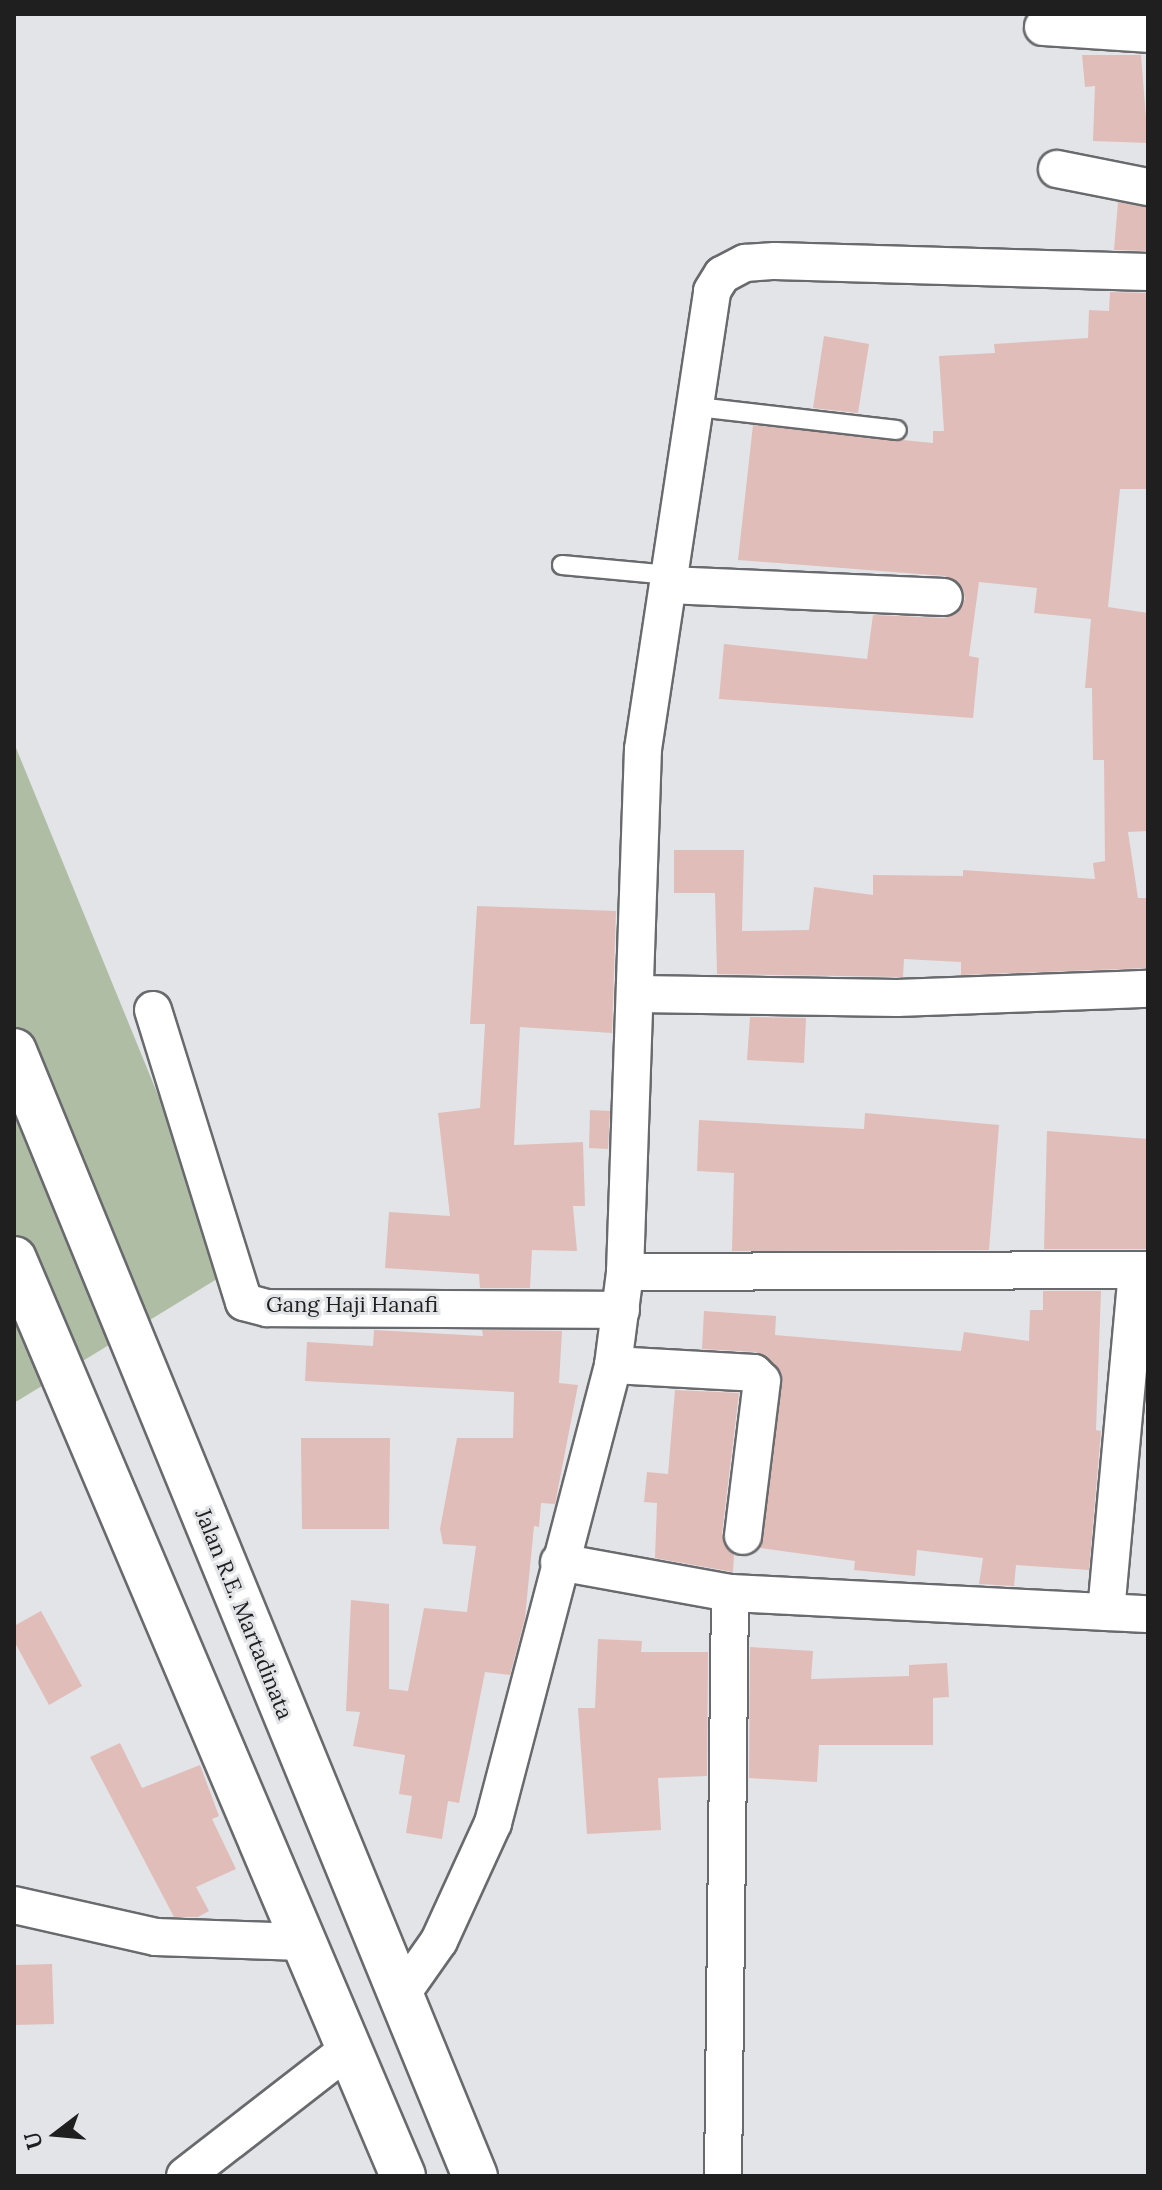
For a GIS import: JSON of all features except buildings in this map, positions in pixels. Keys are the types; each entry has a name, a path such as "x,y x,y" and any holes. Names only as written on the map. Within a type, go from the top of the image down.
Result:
{"highway":[{"name":"Jalan R.E. Martadinata","path":"14,1051 475,2176"},
{"path":"14,1259 403,2176"},
{"path":"349,2049 401,1995"}],"street":[{"path":"1043,27 1148,34"},
{"path":"1057,169 1148,187"},
{"path":"401,1995 439,1941 493,1823 613,1365 625,1272 638,994 643,749 698,407 712,291 722,275 745,263 1148,272"},
{"path":"669,580 944,597"},
{"path":"638,994 897,998 1148,989"},
{"name":"Gang Haji Hanafi","path":"153,1010 244,1302 267,1308 621,1310"},
{"path":"625,1272 1142,1270 1106,1612"},
{"path":"613,1365 754,1373 762,1381 743,1536"},
{"path":"559,1562 730,1593 1148,1614"},
{"path":"723,2176 730,1593"},
{"path":"14,1905 156,1937 302,1942"},
{"path":"185,2176 349,2049"}],"lane":[{"path":"698,407 897,430"},
{"path":"562,565 669,580"}],"green space":[{"path":"14,743 230,1271 14,1403"}]}
